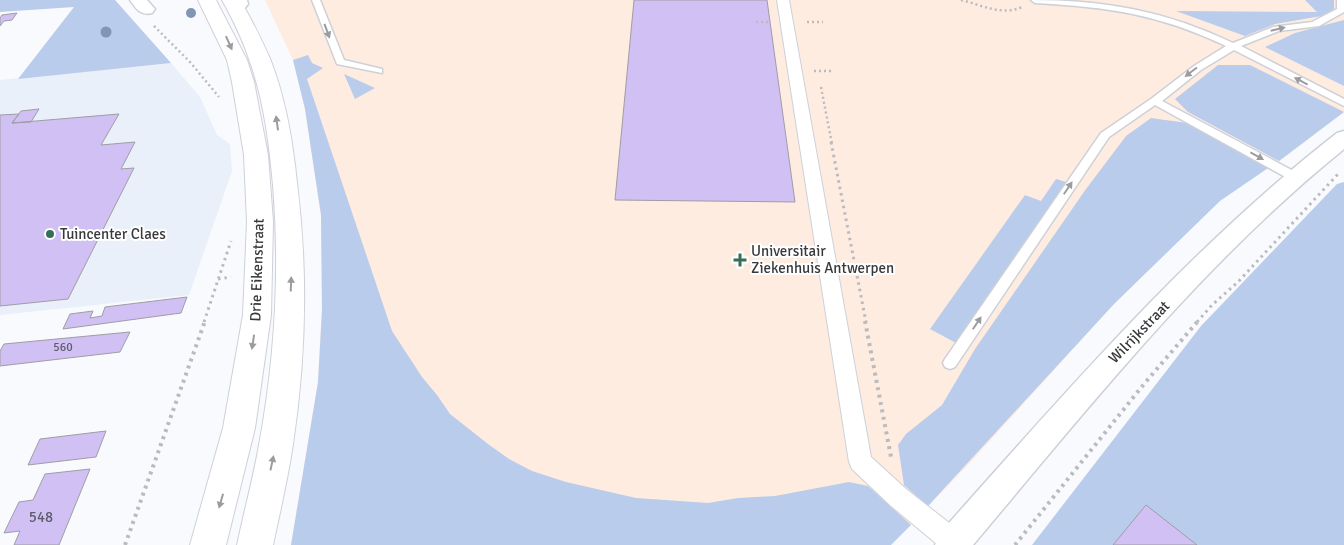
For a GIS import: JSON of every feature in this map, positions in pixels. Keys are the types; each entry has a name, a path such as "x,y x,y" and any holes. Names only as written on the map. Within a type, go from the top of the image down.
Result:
{"street":[{"name":"Drie Eikenstraat","path":"207,0 237,60 243,82 256,155 260,222 257,315 239,428 208,545"},
{"path":"783,0 860,462 954,544"},
{"name":"Drie Eikenstraat","path":"237,4 265,73 276,110 288,206 292,267 285,379 276,445 255,545"},
{"name":"Wilrijkstraat","path":"954,544 1111,361 1228,240 1295,177 1344,138"},
{"path":"260,222 288,206"}],"lane":[{"path":"316,0 340,62 379,71"},
{"path":"1035,0 1093,4 1135,11 1182,23 1232,46 1344,103"},
{"path":"950,364 1104,136 1155,101 1192,70 1232,46 1277,28 1308,26 1329,18 1341,10 1341,0"},
{"path":"1155,101 1295,177"}],"path":[{"path":"961,0 1004,12 1017,10 1024,5"},
{"path":"142,5 142,14 190,62 223,101"},
{"path":"807,16 808,22"},
{"path":"816,61 898,497"},
{"path":"1016,545 1144,384 1212,305 1238,282 1340,172"},
{"path":"125,545 215,292 232,236"}],"shaded area":[{"path":"0,0 115,0 171,63 18,79 74,7 0,12"},
{"name":"Universitair Ziekenhuis Antwerpen","path":"265,0 1344,0 1344,112 1285,157 1219,201 1114,304 969,464 891,545 291,545 318,382 322,304 321,216 305,109 293,60"},
{"path":"1305,0 1334,0 1334,10 1327,15 1275,24 1245,36 1176,11 1317,12"},
{"path":"1344,20 1344,86 1265,47 1295,33"},
{"path":"308,55 312,63 323,68 307,79 392,331 422,377 450,414 488,444 509,459 532,471 566,482 636,498 708,503 738,498 775,496 849,482 868,486 911,525 891,545 291,545 318,382 322,310 321,215 305,109 293,60"},
{"path":"171,63 200,97 217,135 230,144 232,171 189,295 0,315 0,80"},
{"path":"1218,65 1250,65 1344,112 1279,161 1188,112 1175,99"},
{"path":"344,74 375,88 355,99"},
{"path":"1151,118 1187,123 1268,168 1220,201 1114,304 928,506 904,485 898,445 906,434 942,405 975,349 1086,189 1126,136"},
{"path":"1056,179 1066,182 956,343 930,329 1025,195 1041,201"},
{"path":"1344,182 1344,545 1032,545 1201,326 1337,184"}],"building":[{"path":"634,0 767,0 795,202 615,200"},
{"path":"17,13 12,20 4,21 0,26 2,15"},
{"path":"39,109 31,122 12,123 21,111"},
{"name":"Tuincenter Claes","path":"19,114 12,123 119,114 101,145 135,142 121,169 134,168 68,299 0,306 0,115"},
{"path":"187,297 181,313 63,329 70,314 93,311 90,318 102,316 105,307"},
{"path":"130,332 120,352 0,366 0,351 4,344"},
{"path":"106,431 96,457 28,465 40,439"},
{"path":"90,469 59,545 14,545 20,531 4,533 19,502 33,500 45,474"},
{"path":"1146,505 1197,545 1113,545"}],"place":[{"name":"Tuincenter Claes","path":"50,234"},
{"name":"Universitair Ziekenhuis Antwerpen","path":"740,260"}]}
